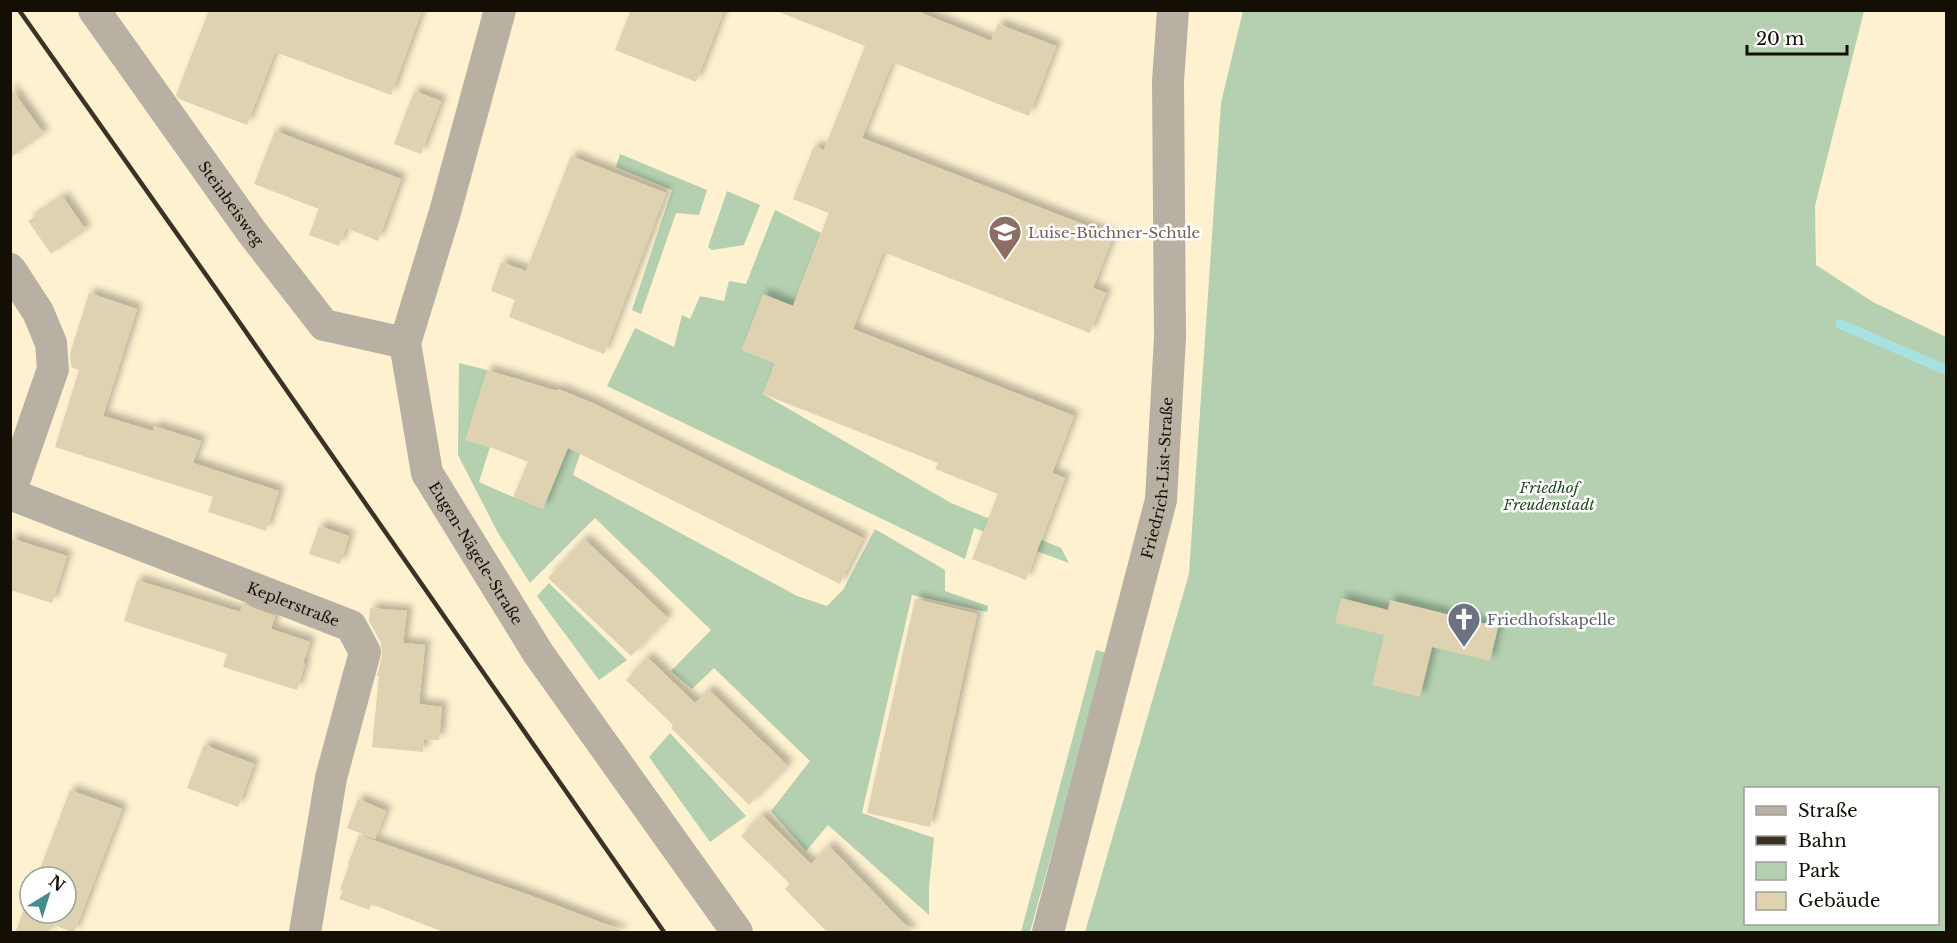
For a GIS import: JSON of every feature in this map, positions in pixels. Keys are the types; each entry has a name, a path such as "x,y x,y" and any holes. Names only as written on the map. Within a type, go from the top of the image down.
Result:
{"street":[{"name":"Steinbeisweg","path":"94,10 251,231 324,325 405,343"},
{"name":"Eugen-Nägele-Straße","path":"500,10 445,212 405,343 428,473 538,653 737,933"},
{"name":"Friedrich-List-Straße","path":"1048,933 1161,500 1170,337 1168,81 1173,10"},
{"path":"10,269 38,312 51,343 53,369 10,493"},
{"name":"Keplerstraße","path":"10,493 351,626 365,652 331,778 305,933"}],"green space":[{"name":"Friedhof Freudenstadt","path":"1243,11 1864,11 1815,206 1816,265 1873,302 1946,337 1946,932 1085,932 1189,574 1221,103"},
{"path":"620,154 707,190 699,215 676,213 641,314 632,310 672,190 616,167"},
{"path":"727,191 760,205 744,245 712,250 708,247"},
{"path":"775,210 821,233 793,306 763,295 742,350 775,363 763,394 951,503 1061,548 1069,563 974,528 965,559 607,386 635,328 674,347 682,315 690,319 700,296 724,301 729,281 746,284"},
{"path":"459,363 487,370 466,440 490,447 479,482 513,497 587,401 603,408 580,454 573,475 797,596 827,606 843,590 875,529 945,570 945,591 988,606 987,612 912,595 862,813 934,838 929,887 929,915 828,825 806,851 771,811 810,761 714,668 692,689 671,671 711,630 595,518 530,583 498,533 458,455"},
{"path":"549,583 627,660 599,680 537,596"},
{"path":"1096,650 1107,653 1030,932 1021,932"},
{"path":"670,733 746,816 710,842 649,757"}],"building":[{"path":"209,10 422,10 391,95 275,52 247,125 179,99 176,95"},
{"path":"631,10 724,10 696,82 615,50"},
{"name":"Luise-Büchner-Schule","path":"780,10 914,10 991,41 998,24 1056,46 1029,116 892,62 862,138 1113,236 1093,288 1106,293 1090,333 883,252 853,329 1074,416 1052,473 1065,478 1026,580 972,559 998,494 935,469 938,463 763,394 775,363 742,350 763,294 793,306 829,213 793,199 814,146 824,150 865,46 779,12"},
{"path":"10,87 44,134 10,158"},
{"path":"414,91 441,101 421,154 394,144"},
{"path":"275,131 401,179 378,241 346,228 339,246 309,235 319,209 254,184"},
{"path":"571,156 666,193 604,354 509,317 515,300 491,291 501,262 526,271"},
{"path":"63,197 86,230 51,254 28,221"},
{"path":"89,293 137,309 103,416 153,431 154,426 201,441 193,463 279,491 266,531 208,512 213,497 55,447 79,370 71,367 70,354"},
{"path":"487,370 557,391 558,389 595,404 863,538 840,584 568,448 543,509 513,497 528,462 465,440"},
{"path":"319,526 349,536 340,564 309,554"},
{"path":"10,538 67,556 52,603 10,590"},
{"path":"584,539 668,618 631,656 548,578"},
{"path":"137,580 240,612 243,604 275,616 271,629 310,642 297,690 223,667 227,654 124,621"},
{"name":"Friedhofskapelle","path":"1341,598 1388,610 1390,600 1498,627 1490,661 1432,647 1420,697 1372,685 1384,635 1335,623"},
{"path":"915,599 977,614 930,827 867,813"},
{"path":"370,608 407,611 403,643 425,645 419,704 442,707 439,740 424,739 423,752 372,747 379,676 377,676 382,656 381,643 369,621"},
{"path":"647,657 695,703 709,690 788,766 749,805 671,728 673,725 626,680"},
{"path":"204,745 254,764 238,807 187,788"},
{"path":"70,790 122,809 78,923 78,865 42,865"},
{"path":"358,799 386,811 375,839 347,828"},
{"path":"762,815 811,864 829,846 913,933 828,933 785,889 790,884 741,836"},
{"path":"359,835 537,898 621,930 621,933 446,933 371,904 369,910 339,899 343,891 340,890 348,864"},
{"path":"18,925 52,925 49,933 15,933"},
{"path":"54,925 77,925 74,933"}],"waterway":[{"path":"1840,324 1946,370"}],"railway":[{"path":"19,10 664,932"}],"place":[{"name":"Luise-Büchner-Schule","path":"1005,261"},
{"name":"Friedhofskapelle","path":"1464,648"}]}
